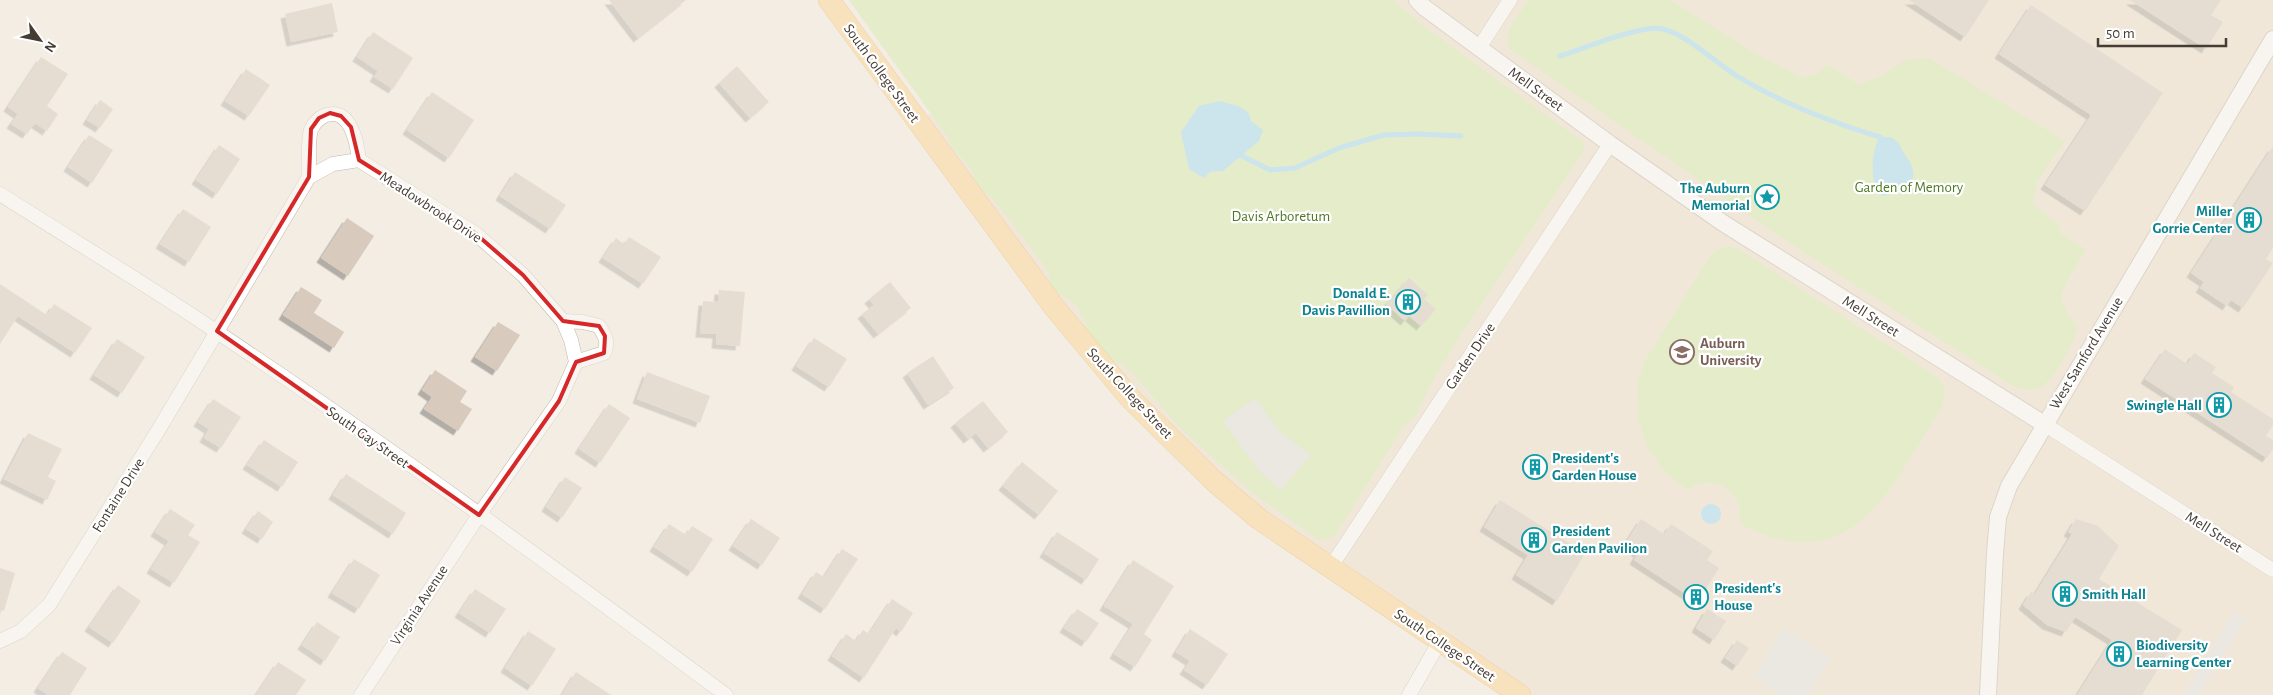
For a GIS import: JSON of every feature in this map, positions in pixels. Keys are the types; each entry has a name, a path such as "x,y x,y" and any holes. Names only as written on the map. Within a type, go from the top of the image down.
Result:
{"main road":[{"name":"South College Street","path":"829,0 1048,299 1130,398 1222,488 1259,520 1520,695"}],"street":[{"name":"Mell Street","path":"1417,0 1610,144 1723,223 2273,570"},
{"path":"1479,48 1510,0"},
{"name":"West Samford Avenue","path":"1988,695 1998,517 2009,486 2273,39"},
{"path":"216,331 309,177 311,129 319,118 330,113 341,116 351,127 356,139 359,160 333,164 309,177"},
{"name":"Garden Drive","path":"1330,568 1610,144"},
{"name":"Meadowbrook Drive","path":"359,160 476,234 523,275 563,321 571,340 576,362"},
{"name":"South Gay Street","path":"0,194 216,331 479,514 726,695"},
{"path":"479,514 559,401 576,362 589,360 604,353 607,346 605,336 599,326 583,322 563,321"},
{"name":"Fontaine Drive","path":"0,642 21,631 49,605 159,429 216,331"},
{"name":"Virginia Avenue","path":"361,695 479,514"},
{"path":"1409,695 1440,641"}],"highlighted area":[{"path":"330,113 341,116 351,127 359,160 476,234 523,275 563,321 599,326 605,336 604,353 576,362 559,401 479,515 217,331 309,177 311,129 319,118"}],"shaded area":[{"name":"Auburn University","path":"849,0 2273,0 2273,695 1523,695 1330,568 1130,398 918,123 931,113"},
{"path":"1255,398 1279,431 1311,455 1281,490 1258,470 1223,421"},
{"path":"2234,611 2246,619 2199,695 2183,695"},
{"path":"1783,628 1831,659 1808,695 1781,695 1753,677"}],"green space":[{"name":"Davis Arboretum","path":"849,0 1393,0 1425,27 1582,141 1585,149 1462,333 1433,380 1415,417 1403,427 1337,533 1328,539 1318,540 1249,490 1182,430 1133,374 1119,363 1104,357 1080,335 1086,323 1075,304 1049,287 1050,276 1043,264 990,195 982,193 969,166 951,146 947,136"},
{"name":"Garden of Memory","path":"1528,0 1670,0 1755,53 1800,77 1816,75 1828,64 1859,85 1881,76 1905,60 1929,58 2065,141 2037,182 2033,203 2061,227 2058,232 2086,249 2067,282 2061,297 2066,311 2078,328 2068,352 2052,377 2037,389 2026,390 2013,386 1788,242 1510,49 1507,37 1509,30"},
{"path":"1729,246 1737,248 1939,378 1945,390 1943,405 1886,494 1864,518 1840,534 1812,542 1778,539 1739,523 1740,512 1738,502 1733,494 1717,484 1707,483 1687,490 1666,473 1648,449 1639,422 1637,387 1643,364 1710,256 1719,249"}],"water":[{"path":"1219,101 1238,106 1248,112 1251,121 1263,130 1259,141 1223,171 1210,172 1204,178 1189,169 1181,132 1199,106"},
{"path":"1880,137 1891,137 1899,143 1911,164 1913,174 1912,180 1905,188 1882,196 1878,192 1873,177 1873,158"},
{"path":"1711,504 1718,507 1721,514 1718,521 1711,524 1704,521 1701,514 1704,507"}],"building":[{"path":"609,0 686,0 638,38"},
{"path":"1909,0 1989,0 1965,37"},
{"path":"2130,0 2221,0 2211,15 2223,22 2206,49"},
{"path":"332,3 338,32 291,42 285,14"},
{"path":"2031,5 2163,93 2085,211 2045,185 2091,115 1999,54"},
{"path":"373,32 413,58 393,89 374,77 378,71 357,57"},
{"path":"41,57 68,74 47,106 58,114 47,131 35,123 27,134 11,124 18,114 8,107"},
{"path":"737,66 769,102 750,118 719,83"},
{"path":"246,69 270,85 249,116 225,101"},
{"path":"432,92 474,120 449,158 407,130"},
{"path":"100,100 113,109 100,128 87,120"},
{"path":"89,135 113,150 92,183 68,167"},
{"path":"219,145 240,159 217,194 196,180"},
{"name":"Miller Gorrie Center","path":"2273,146 2273,248 2266,259 2273,263 2243,308 2231,300 2227,306 2200,288 2204,282 2191,273"},
{"path":"515,172 566,205 550,229 500,196"},
{"path":"183,209 211,227 189,262 160,244"},
{"path":"347,218 374,236 348,276 321,258"},
{"path":"629,237 661,257 643,284 603,258 616,238 624,244"},
{"name":"Donald E. Davis Pavillion","path":"1409,278 1428,295 1424,299 1436,309 1421,326 1409,316 1405,321 1386,304"},
{"path":"890,282 911,308 878,334 862,314 874,305 869,299"},
{"path":"0,284 47,315 54,304 92,328 75,353 18,316 0,344"},
{"path":"301,287 322,300 314,313 344,332 334,348 283,315"},
{"path":"719,290 745,292 740,346 716,344 717,334 700,333 703,301 718,302"},
{"path":"498,322 520,335 497,371 475,357"},
{"path":"814,338 847,359 829,387 796,366"},
{"path":"117,339 145,357 122,393 94,375"},
{"name":"Swingle Hall","path":"2165,349 2187,364 2194,353 2216,367 2212,373 2234,387 2231,392 2273,419 2273,425 2266,436 2273,440 2273,449 2267,458 2145,379"},
{"path":"933,356 954,388 928,405 907,373"},
{"path":"435,370 467,391 460,402 472,409 458,431 424,409 432,397 422,390"},
{"path":"647,372 710,396 700,423 637,399"},
{"path":"213,399 241,417 221,448 204,438 209,429 198,422"},
{"path":"983,401 1008,432 988,448 976,433 968,439 955,423"},
{"path":"609,404 630,418 600,463 579,449"},
{"path":"28,433 62,449 48,477 56,481 47,500 4,479"},
{"path":"264,440 298,462 282,487 247,465"},
{"path":"1022,462 1058,491 1039,515 1003,486"},
{"path":"346,474 406,513 393,534 333,495"},
{"path":"565,477 582,488 562,518 546,507"},
{"name":"President Garden Pavilion","path":"1500,500 1585,553 1557,601 1516,575 1528,555 1484,527"},
{"path":"170,509 195,525 188,535 200,542 174,583 151,569 169,541 155,532"},
{"path":"258,511 273,522 262,539 246,529"},
{"path":"751,519 780,538 762,565 733,546"},
{"name":"President's House","path":"1641,519 1664,534 1671,524 1713,551 1707,560 1719,568 1698,602 1634,560 1638,553 1625,544"},
{"name":"Smith Hall","path":"2076,519 2098,526 2119,546 2099,579 2182,630 2142,695 2077,695 2112,640 2075,617 2066,632 2047,625 2023,605 2031,592 2035,594 2072,534 2068,532"},
{"path":"669,524 686,535 692,526 713,539 692,572 654,547"},
{"path":"1057,532 1099,559 1086,580 1044,553"},
{"path":"842,549 858,559 825,609 802,594 816,572 824,577"},
{"path":"354,559 380,575 359,609 332,593"},
{"path":"1133,560 1174,586 1144,634 1152,640 1135,667 1114,654 1133,624 1104,606"},
{"path":"0,568 15,573 4,611 0,610"},
{"path":"118,585 141,601 113,643 89,627"},
{"path":"475,589 506,609 490,633 459,613"},
{"path":"892,599 913,613 901,632 896,628 864,678 832,656 846,634 856,641 863,630 869,634"},
{"path":"1077,609 1099,623 1086,642 1064,628"},
{"path":"1707,609 1726,621 1714,640 1696,628"},
{"path":"317,622 340,637 325,661 302,645"},
{"path":"1190,629 1228,654 1207,685 1184,670 1190,661 1176,652"},
{"path":"528,631 556,649 532,686 505,668"},
{"path":"1737,640 1749,648 1737,666 1725,658"},
{"path":"62,652 87,668 70,695 48,695 38,688"},
{"path":"278,662 306,680 296,695 256,695"},
{"path":"576,672 611,695 562,695"}],"waterway":[{"path":"1560,56 1641,30 1663,29 1682,37 1737,76 1771,95 1843,125 1880,137"},
{"path":"1240,155 1270,170 1295,168 1339,148 1384,135 1461,136"}],"place":[{"name":"The Auburn Memorial","path":"1767,197"},
{"name":"Miller Gorrie Center","path":"2249,220"},
{"name":"Donald E. Davis Pavillion","path":"1408,302"},
{"name":"Auburn University","path":"1682,352"},
{"name":"Swingle Hall","path":"2219,405"},
{"name":"President's Garden House","path":"1535,467"},
{"name":"President Garden Pavilion","path":"1534,540"},
{"name":"Smith Hall","path":"2065,594"},
{"name":"President's House","path":"1696,597"},
{"name":"Biodiversity Learning Center","path":"2119,654"}]}
